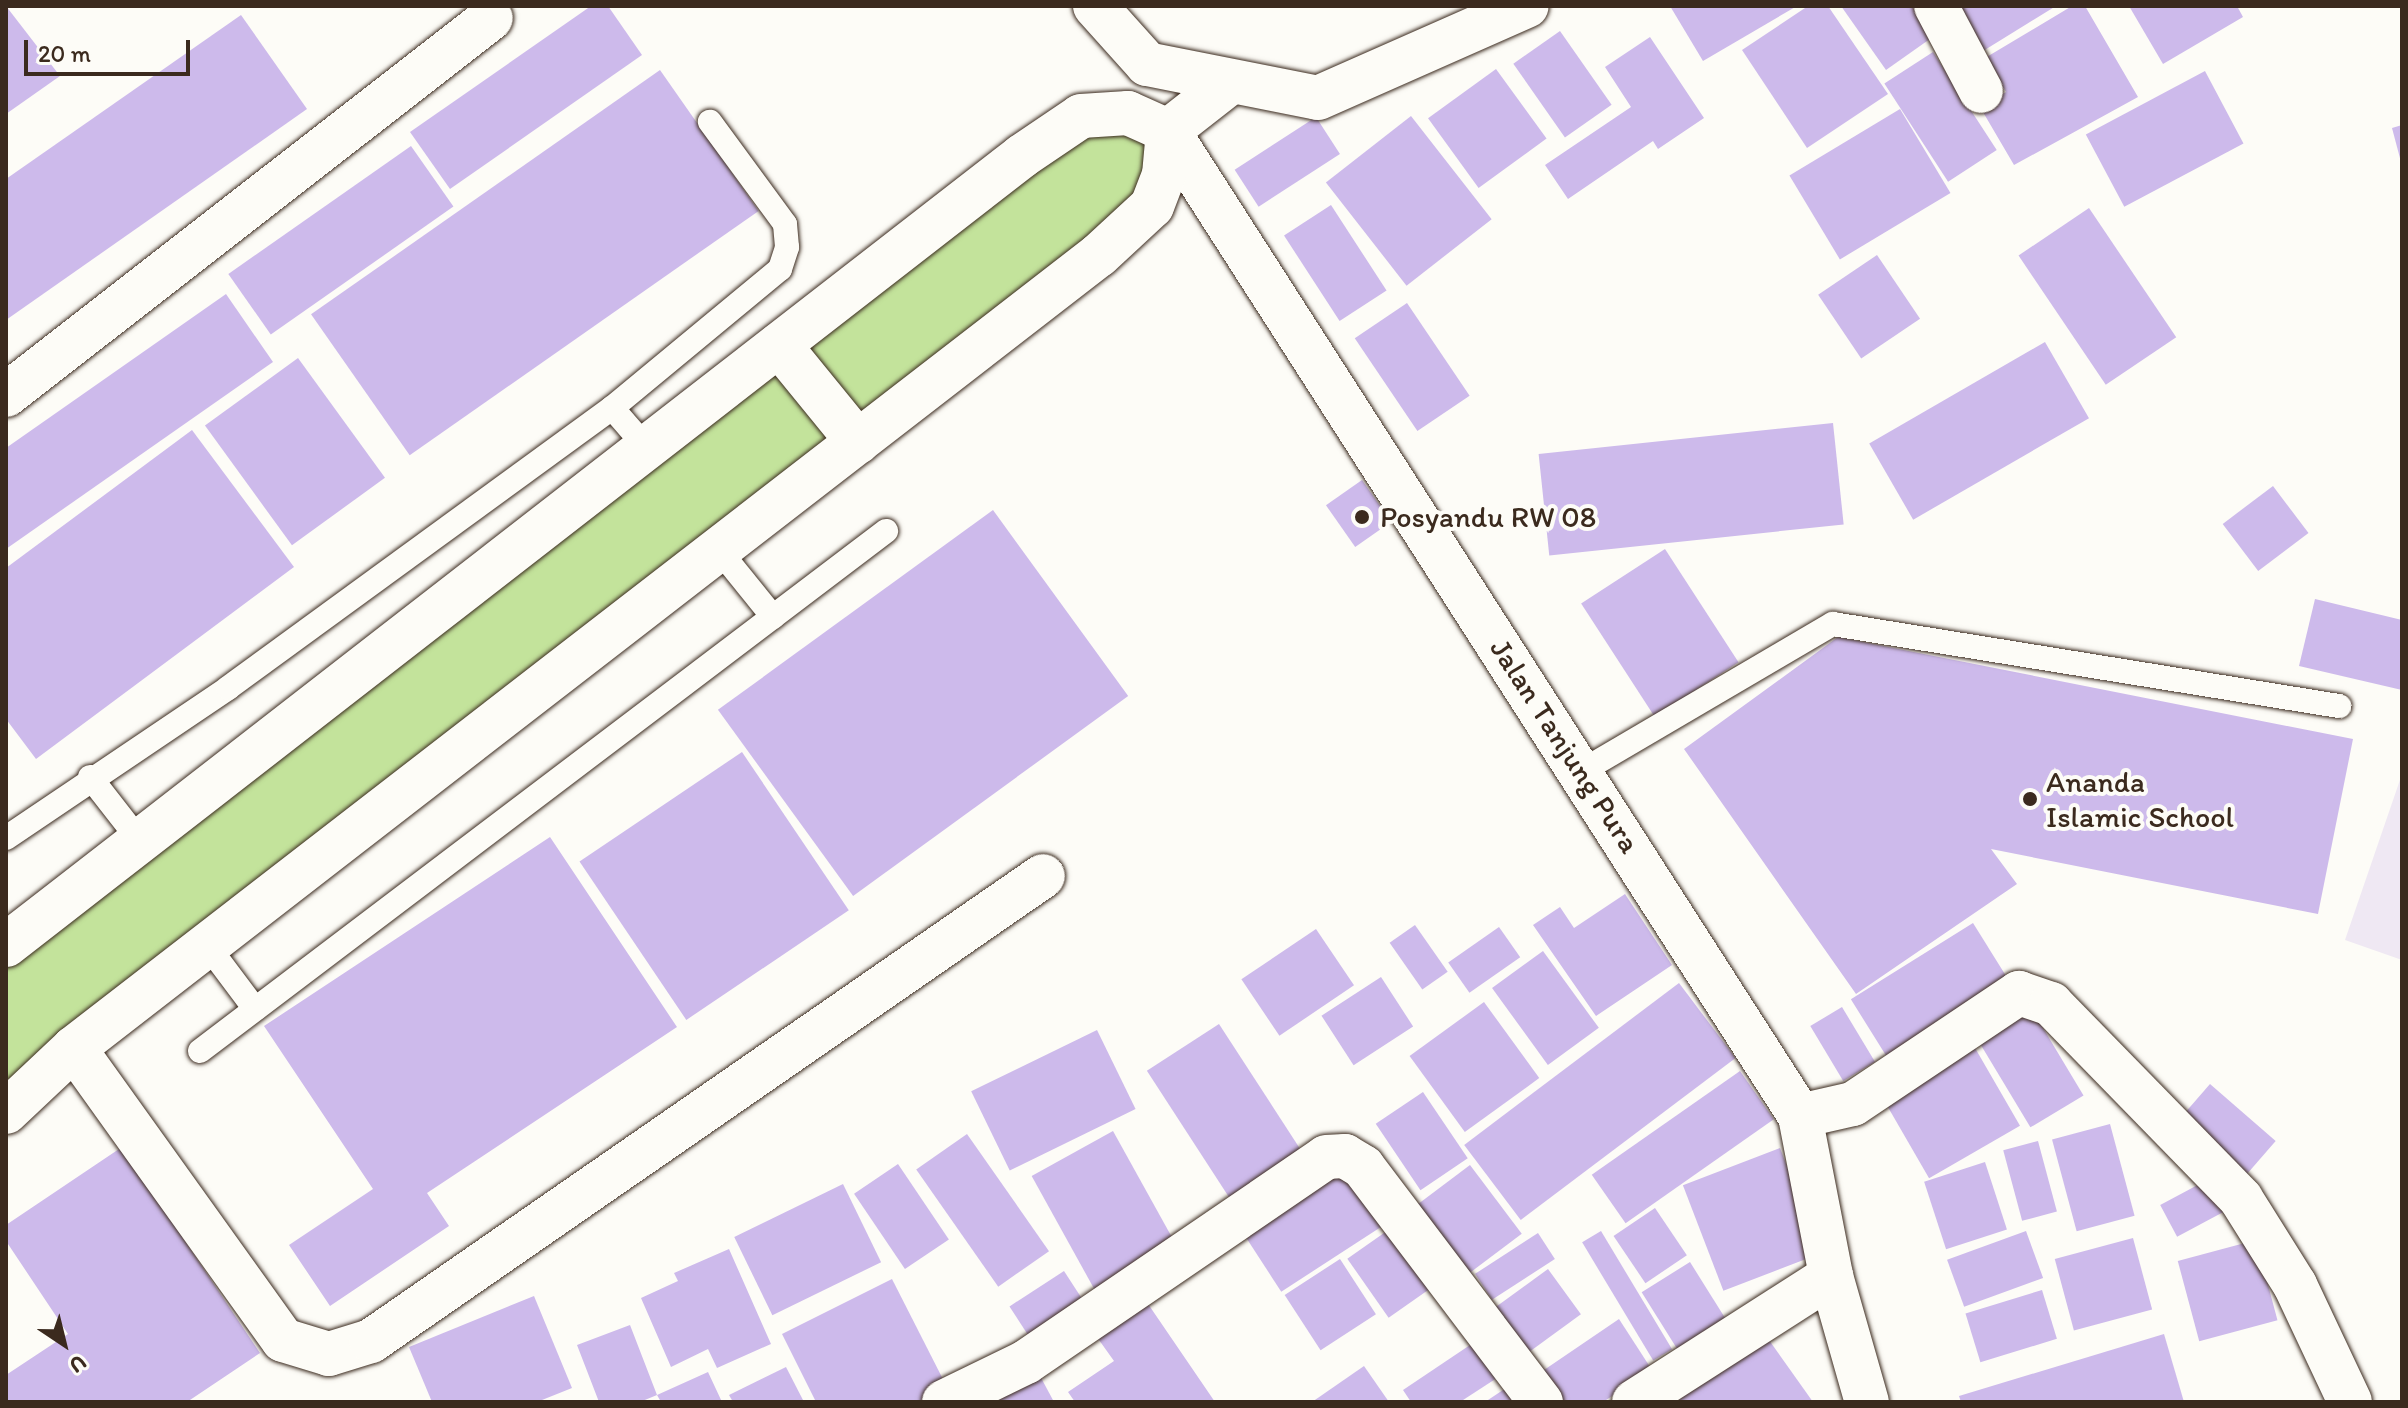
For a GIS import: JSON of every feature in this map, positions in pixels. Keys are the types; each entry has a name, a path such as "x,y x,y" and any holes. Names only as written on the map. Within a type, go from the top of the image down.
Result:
{"street":[{"path":"1095,6 1147,64 1228,84 1318,98 1527,6"},
{"path":"1936,6 1981,91"},
{"path":"6,395 491,18"},
{"path":"6,1112 74,1048 1099,255 1152,206 1164,175 1168,131 1228,84"},
{"path":"6,945 1022,156 1081,116 1128,113 1168,131"},
{"name":"Jalan Tanjung Pura","path":"1168,131 1582,771 1800,1116 1831,1276 1867,1402"},
{"path":"779,345 858,442"},
{"path":"74,1048 283,1340 329,1354 371,1341 1043,876"},
{"path":"1800,1116 1853,1104 2019,993 2051,1004 2241,1199 2295,1285 2350,1402"},
{"path":"944,1402 1026,1362 1326,1157 1345,1156 1363,1167 1541,1402"},
{"path":"1634,1402 1831,1276"}],"lane":[{"path":"6,838 90,777 228,688 612,408 780,269 787,247 785,224 710,122"},
{"path":"612,408 646,447"},
{"path":"200,1051 886,531"},
{"path":"719,550 773,617"},
{"path":"1582,771 1833,624 2339,706"},
{"path":"90,777 140,841"},
{"path":"207,945 255,1009"}],"shaded area":[{"path":"2402,774 2402,960 2345,940"}],"green space":[{"path":"1081,116 1168,131 1099,255 6,1115 6,945"}],"building":[{"path":"6,6 60,76 6,114"},
{"path":"591,6 608,6 642,55 450,189 410,132"},
{"path":"1670,6 1797,6 1703,61"},
{"path":"1808,6 1828,6 1888,94 1807,148 1742,50"},
{"path":"1841,6 1917,6 1937,34 1886,70"},
{"path":"1945,6 2056,6 1975,56"},
{"path":"2072,6 2085,6 2138,97 2014,165 1980,107 2006,92 1985,58"},
{"path":"2129,6 2237,6 2243,17 2163,64"},
{"path":"241,15 307,109 6,320 6,179"},
{"path":"1560,31 1612,105 1565,137 1513,64"},
{"path":"1650,37 1704,118 1658,149 1653,141 1568,199 1545,165 1631,107 1605,67"},
{"path":"1933,52 1997,150 1948,182 1884,84"},
{"path":"1496,69 1547,139 1479,188 1428,118"},
{"path":"660,70 759,211 410,455 311,314"},
{"path":"2205,71 2243,143 2124,207 2086,134"},
{"path":"1900,109 1950,193 1840,259 1789,175"},
{"path":"1411,116 1492,219 1407,286 1326,182"},
{"path":"1316,117 1340,154 1259,207 1235,170"},
{"path":"2402,125 2402,162 2401,162 2392,128"},
{"path":"411,146 453,207 271,335 228,274"},
{"path":"1331,205 1387,291 1340,321 1284,235"},
{"path":"2089,208 2176,337 2106,385 2019,256"},
{"path":"1877,255 1920,319 1861,359 1818,295"},
{"path":"226,294 273,362 6,549 6,448"},
{"path":"1407,303 1470,396 1417,431 1355,338"},
{"path":"2045,342 2089,418 1913,520 1869,444"},
{"path":"298,358 385,478 292,545 205,426"},
{"path":"1833,423 1844,524 1549,555 1539,454"},
{"path":"192,430 294,567 36,759 6,719 6,568"},
{"path":"1362,480 1391,522 1355,547 1326,505"},
{"path":"2273,486 2309,533 2258,571 2223,524"},
{"path":"993,510 1128,696 853,896 718,710"},
{"path":"1665,549 1739,662 1655,717 1581,603"},
{"path":"2315,599 2402,620 2402,690 2299,666"},
{"name":"Ananda Islamic School","path":"1838,637 2353,739 2318,914 1991,849 2017,884 1856,994 1684,749"},
{"path":"742,752 849,910 686,1020 580,862"},
{"path":"550,837 677,1027 427,1193 449,1226 330,1306 289,1245 373,1189 264,1026"},
{"path":"1625,894 1672,965 1596,1016 1533,925 1560,907 1574,928"},
{"path":"1973,923 2012,985 1890,1061 1851,999"},
{"path":"1415,925 1448,972 1422,989 1390,943"},
{"path":"1499,927 1520,957 1469,993 1448,963"},
{"path":"1316,929 1354,985 1279,1036 1241,979"},
{"path":"1543,951 1599,1028 1548,1065 1492,988"},
{"path":"1381,977 1413,1026 1354,1065 1321,1016"},
{"path":"1679,983 1736,1058 1521,1220 1464,1145"},
{"path":"1484,1002 1539,1078 1465,1132 1410,1056"},
{"path":"1842,1007 1875,1062 1843,1081 1810,1026"},
{"path":"2031,1008 2084,1095 2030,1127 1978,1040"},
{"path":"1219,1024 1303,1154 1231,1201 1147,1071"},
{"path":"1097,1030 1136,1109 1010,1170 971,1091"},
{"path":"1971,1041 2020,1126 1929,1178 1880,1094"},
{"path":"1740,1071 1774,1119 1626,1223 1592,1175"},
{"path":"2210,1084 2276,1141 2244,1178 2178,1121"},
{"path":"1423,1092 1468,1158 1420,1190 1376,1124"},
{"path":"2110,1124 2135,1216 2077,1231 2052,1140"},
{"path":"1113,1131 1181,1254 1100,1299 1032,1176"},
{"path":"967,1134 1049,1251 998,1287 916,1170"},
{"path":"2038,1141 2057,1212 2022,1221 2003,1150"},
{"path":"122,1147 260,1353 187,1402 6,1402 6,1375 68,1334 6,1241 6,1225"},
{"path":"1780,1148 1820,1253 1723,1291 1683,1185"},
{"path":"1343,1161 1384,1225 1281,1292 1240,1228"},
{"path":"1985,1162 2007,1230 1946,1249 1924,1182"},
{"path":"898,1164 949,1239 905,1269 854,1194"},
{"path":"1470,1165 1522,1234 1464,1277 1412,1208"},
{"path":"2207,1180 2224,1212 2177,1237 2160,1205"},
{"path":"843,1184 881,1262 772,1315 734,1237"},
{"path":"1655,1208 1687,1255 1645,1283 1614,1236"},
{"path":"1394,1226 1435,1285 1389,1318 1347,1259"},
{"path":"1601,1231 1672,1349 1653,1361 1582,1242"},
{"path":"2026,1231 2043,1278 1964,1307 1947,1260"},
{"path":"1538,1233 1555,1259 1492,1300 1475,1274"},
{"path":"2133,1238 2152,1309 2074,1330 2055,1259"},
{"path":"2256,1240 2277,1320 2199,1341 2178,1261"},
{"path":"729,1249 771,1344 717,1368 708,1349 671,1367 641,1298 678,1281 674,1273"},
{"path":"1340,1259 1376,1314 1321,1350 1285,1295"},
{"path":"1690,1262 1727,1321 1679,1352 1642,1292"},
{"path":"1548,1269 1581,1314 1517,1361 1484,1315"},
{"path":"1064,1271 1092,1314 1037,1349 1009,1306"},
{"path":"892,1279 951,1395 937,1402 816,1402 782,1334"},
{"path":"2042,1290 2057,1339 1980,1362 1965,1313"},
{"path":"534,1296 572,1388 537,1402 432,1402 409,1347"},
{"path":"1144,1298 1215,1402 1075,1402 1068,1392 1114,1361 1094,1333"},
{"path":"1619,1319 1652,1370 1603,1402 1565,1402 1544,1370"},
{"path":"630,1325 657,1395 640,1402 599,1402 577,1345"},
{"path":"1759,1326 1813,1402 1681,1402 1671,1388"},
{"path":"2164,1334 2184,1402 1961,1402 1959,1396"},
{"path":"1476,1341 1500,1376 1460,1402 1411,1402 1403,1390"},
{"path":"1031,1359 1054,1402 969,1402"},
{"path":"1364,1366 1389,1402 1312,1402"},
{"path":"786,1367 804,1402 733,1402 729,1395"},
{"path":"708,1372 722,1402 661,1402 657,1395"},
{"path":"1521,1378 1537,1402 1485,1402"}],"place":[{"name":"Posyandu RW 08","path":"1362,517"},
{"name":"Ananda Islamic School","path":"2030,799"}]}
